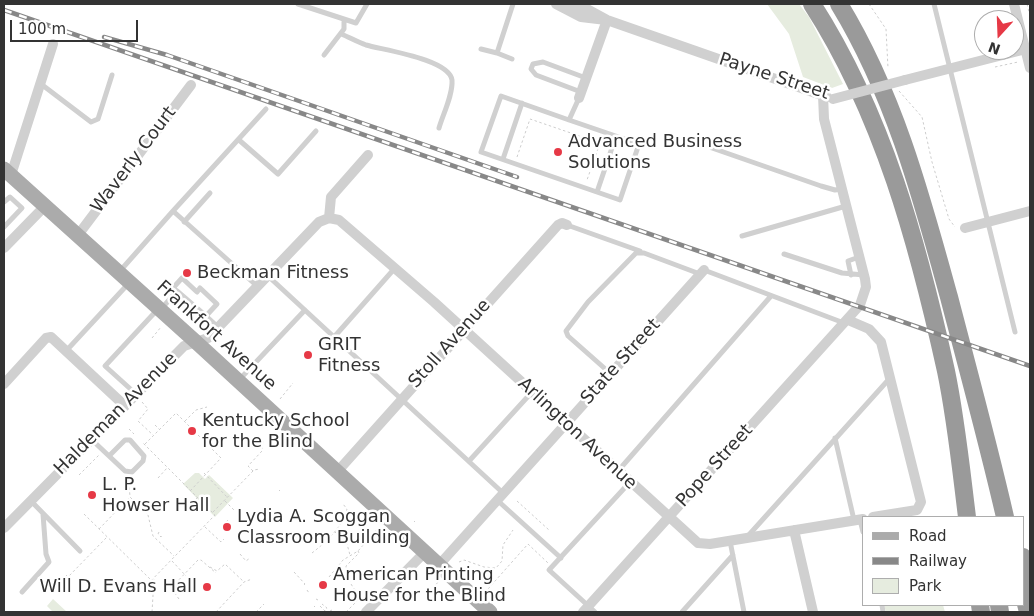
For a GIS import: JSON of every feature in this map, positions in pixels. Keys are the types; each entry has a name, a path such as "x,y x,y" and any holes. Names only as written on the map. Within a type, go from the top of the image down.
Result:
{"highway":[{"path":"812,4 846,63 880,136 923,280 946,372 967,516"},
{"path":"839,4 882,85 912,165 990,453 1005,516"},
{"path":"955,426 978,516"},
{"path":"990,453 1010,516"},
{"path":"1024,560 1030,579"},
{"path":"1024,596 1028,612"}],"main road":[{"name":"Frankfort Avenue","path":"7,172 196,342 490,612"}],"street":[{"name":"Payne Street","path":"556,4 581,17 607,20"},
{"name":"Payne Street","path":"566,4 585,8 607,20 828,97 904,80 1028,48"},
{"path":"1014,4 1028,48 1030,68"},
{"path":"580,95 607,20"},
{"path":"7,172 53,44"},
{"name":"Waverly Court","path":"78,235 191,85"},
{"name":"Pope Street","path":"589,610 668,518 858,309 866,287 824,119 828,97"},
{"path":"329,218 331,197 368,155"},
{"path":"4,248 45,206"},
{"path":"965,228 1030,211"},
{"name":"Arlington Avenue","path":"329,218 339,220 395,268 668,518 698,543 702,545 859,520"},
{"name":"Haldeman Avenue","path":"4,528 91,439 125,406 138,397 184,346 208,338 319,222 329,218"},
{"name":"Stoll Avenue","path":"338,472 401,399 558,225 562,223 567,225"},
{"name":"State Street","path":"439,566 702,272"},
{"path":"846,322 869,329 878,338 890,377 921,502 920,508 878,516"},
{"path":"4,384 49,336 125,406"},
{"path":"794,530 813,612"},
{"path":"366,612 425,552"}],"lane":[{"path":"298,4 344,21 356,23 366,4"},
{"path":"497,53 513,4"},
{"path":"934,4 1015,332"},
{"path":"324,55 341,34 344,28 344,21"},
{"path":"341,34 363,44 431,63 449,73 452,80 439,128"},
{"path":"481,49 512,59"},
{"path":"569,120 580,95 536,75 531,69 533,64 543,62 587,78"},
{"path":"40,83 91,122 98,119 102,111 112,75"},
{"path":"500,96 522,103 639,144 620,200 481,152 500,96"},
{"path":"503,160 522,103"},
{"path":"66,350 173,212 266,109"},
{"path":"239,140 278,174 316,131"},
{"path":"597,192 616,136"},
{"path":"712,148 821,186 835,190 842,189"},
{"path":"18,203 29,191"},
{"path":"184,222 210,193"},
{"path":"4,202 10,197 18,203 22,210 4,227"},
{"path":"742,236 846,206"},
{"path":"173,212 257,286"},
{"path":"567,225 846,322"},
{"path":"610,374 568,336 566,331 588,302 636,253 644,253"},
{"path":"784,254 831,270 851,275 864,275"},
{"path":"851,275 848,261 859,257"},
{"path":"334,336 395,268"},
{"path":"268,276 470,460 500,496 561,558"},
{"path":"206,316 217,304 200,288 197,292 182,278 173,288 218,327"},
{"path":"138,397 105,366 177,291"},
{"path":"618,471 771,296"},
{"path":"238,381 305,310"},
{"path":"746,538 890,377"},
{"path":"470,460 532,392"},
{"path":"835,438 859,520"},
{"path":"91,439 108,456 125,471 132,472 144,460 144,456 130,440 124,440 108,456"},
{"path":"589,610 550,570 630,482"},
{"path":"30,500 80,551"},
{"path":"22,592 49,562 46,554 43,514"},
{"path":"730,541 744,612"},
{"path":"682,612 734,556"}],"path":[{"path":"869,4 886,29 888,70"},
{"path":"1027,4 1030,16"},
{"path":"899,90 903,98 922,117 932,162 949,220 954,227 965,228"},
{"path":"517,157 530,119 600,143 587,181 582,179"},
{"path":"152,338 161,328"},
{"path":"280,399 293,383"},
{"path":"138,397 148,409 138,418 142,425 154,436"},
{"path":"184,422 196,410 207,407"},
{"path":"145,445 176,413 221,458 190,490"},
{"path":"155,425 164,431"},
{"path":"126,592 129,589 143,589 216,515 129,429"},
{"path":"253,471 248,466 262,451 263,439"},
{"path":"79,475 98,455"},
{"path":"158,478 168,468"},
{"path":"213,512 253,471 260,469"},
{"path":"204,474 228,497"},
{"path":"99,529 130,497 148,515 153,536 175,557"},
{"path":"192,502 197,497"},
{"path":"224,501 235,511"},
{"path":"517,501 549,530"},
{"path":"312,553 335,531 346,513 347,509 343,504"},
{"path":"84,514 152,581"},
{"path":"204,526 221,542 224,539"},
{"path":"329,577 350,556 358,551 379,526"},
{"path":"459,562 464,560 491,568 501,563 504,557 503,545 513,530"},
{"path":"335,531 347,544 350,556"},
{"path":"156,539 161,535 159,532"},
{"path":"191,535 194,538"},
{"path":"66,575 68,577 107,537"},
{"path":"488,589 528,544 530,546 534,542"},
{"path":"530,546 552,567"},
{"path":"346,612 361,597 349,584 346,571 346,566 360,553 358,551"},
{"path":"240,554 246,563 250,558"},
{"path":"179,599 170,589 199,560 216,574"},
{"path":"171,561 185,575"},
{"path":"501,563 506,568"},
{"path":"209,568 217,571 225,564 244,582"},
{"path":"294,572 304,585"},
{"path":"152,612 154,578"},
{"path":"216,612 244,582 252,579"},
{"path":"432,588 438,582"},
{"path":"307,590 310,593"},
{"path":"256,612 264,604"}],"green space":[{"path":"767,4 799,4 809,17 843,84 832,88 803,77 789,34"},
{"path":"195,473 199,473 205,479 209,475 233,498 215,517 183,484"},
{"path":"53,599 67,612 53,612 47,606"},
{"path":"884,606 943,606 945,612 886,612"}],"railway":[{"path":"4,10 1030,366"},
{"path":"104,37 167,55 517,177"}],"place":[{"name":"Advanced Business Solutions","path":"558,152"},
{"name":"Beckman Fitness","path":"187,273"},
{"name":"GRIT Fitness","path":"308,355"},
{"name":"Kentucky School for the Blind","path":"192,431"},
{"name":"L. P. Howser Hall","path":"92,495"},
{"name":"Lydia A. Scoggan Classroom Building","path":"227,527"},
{"name":"American Printing House for the Blind","path":"323,585"},
{"name":"Will D. Evans Hall","path":"207,587"}]}
